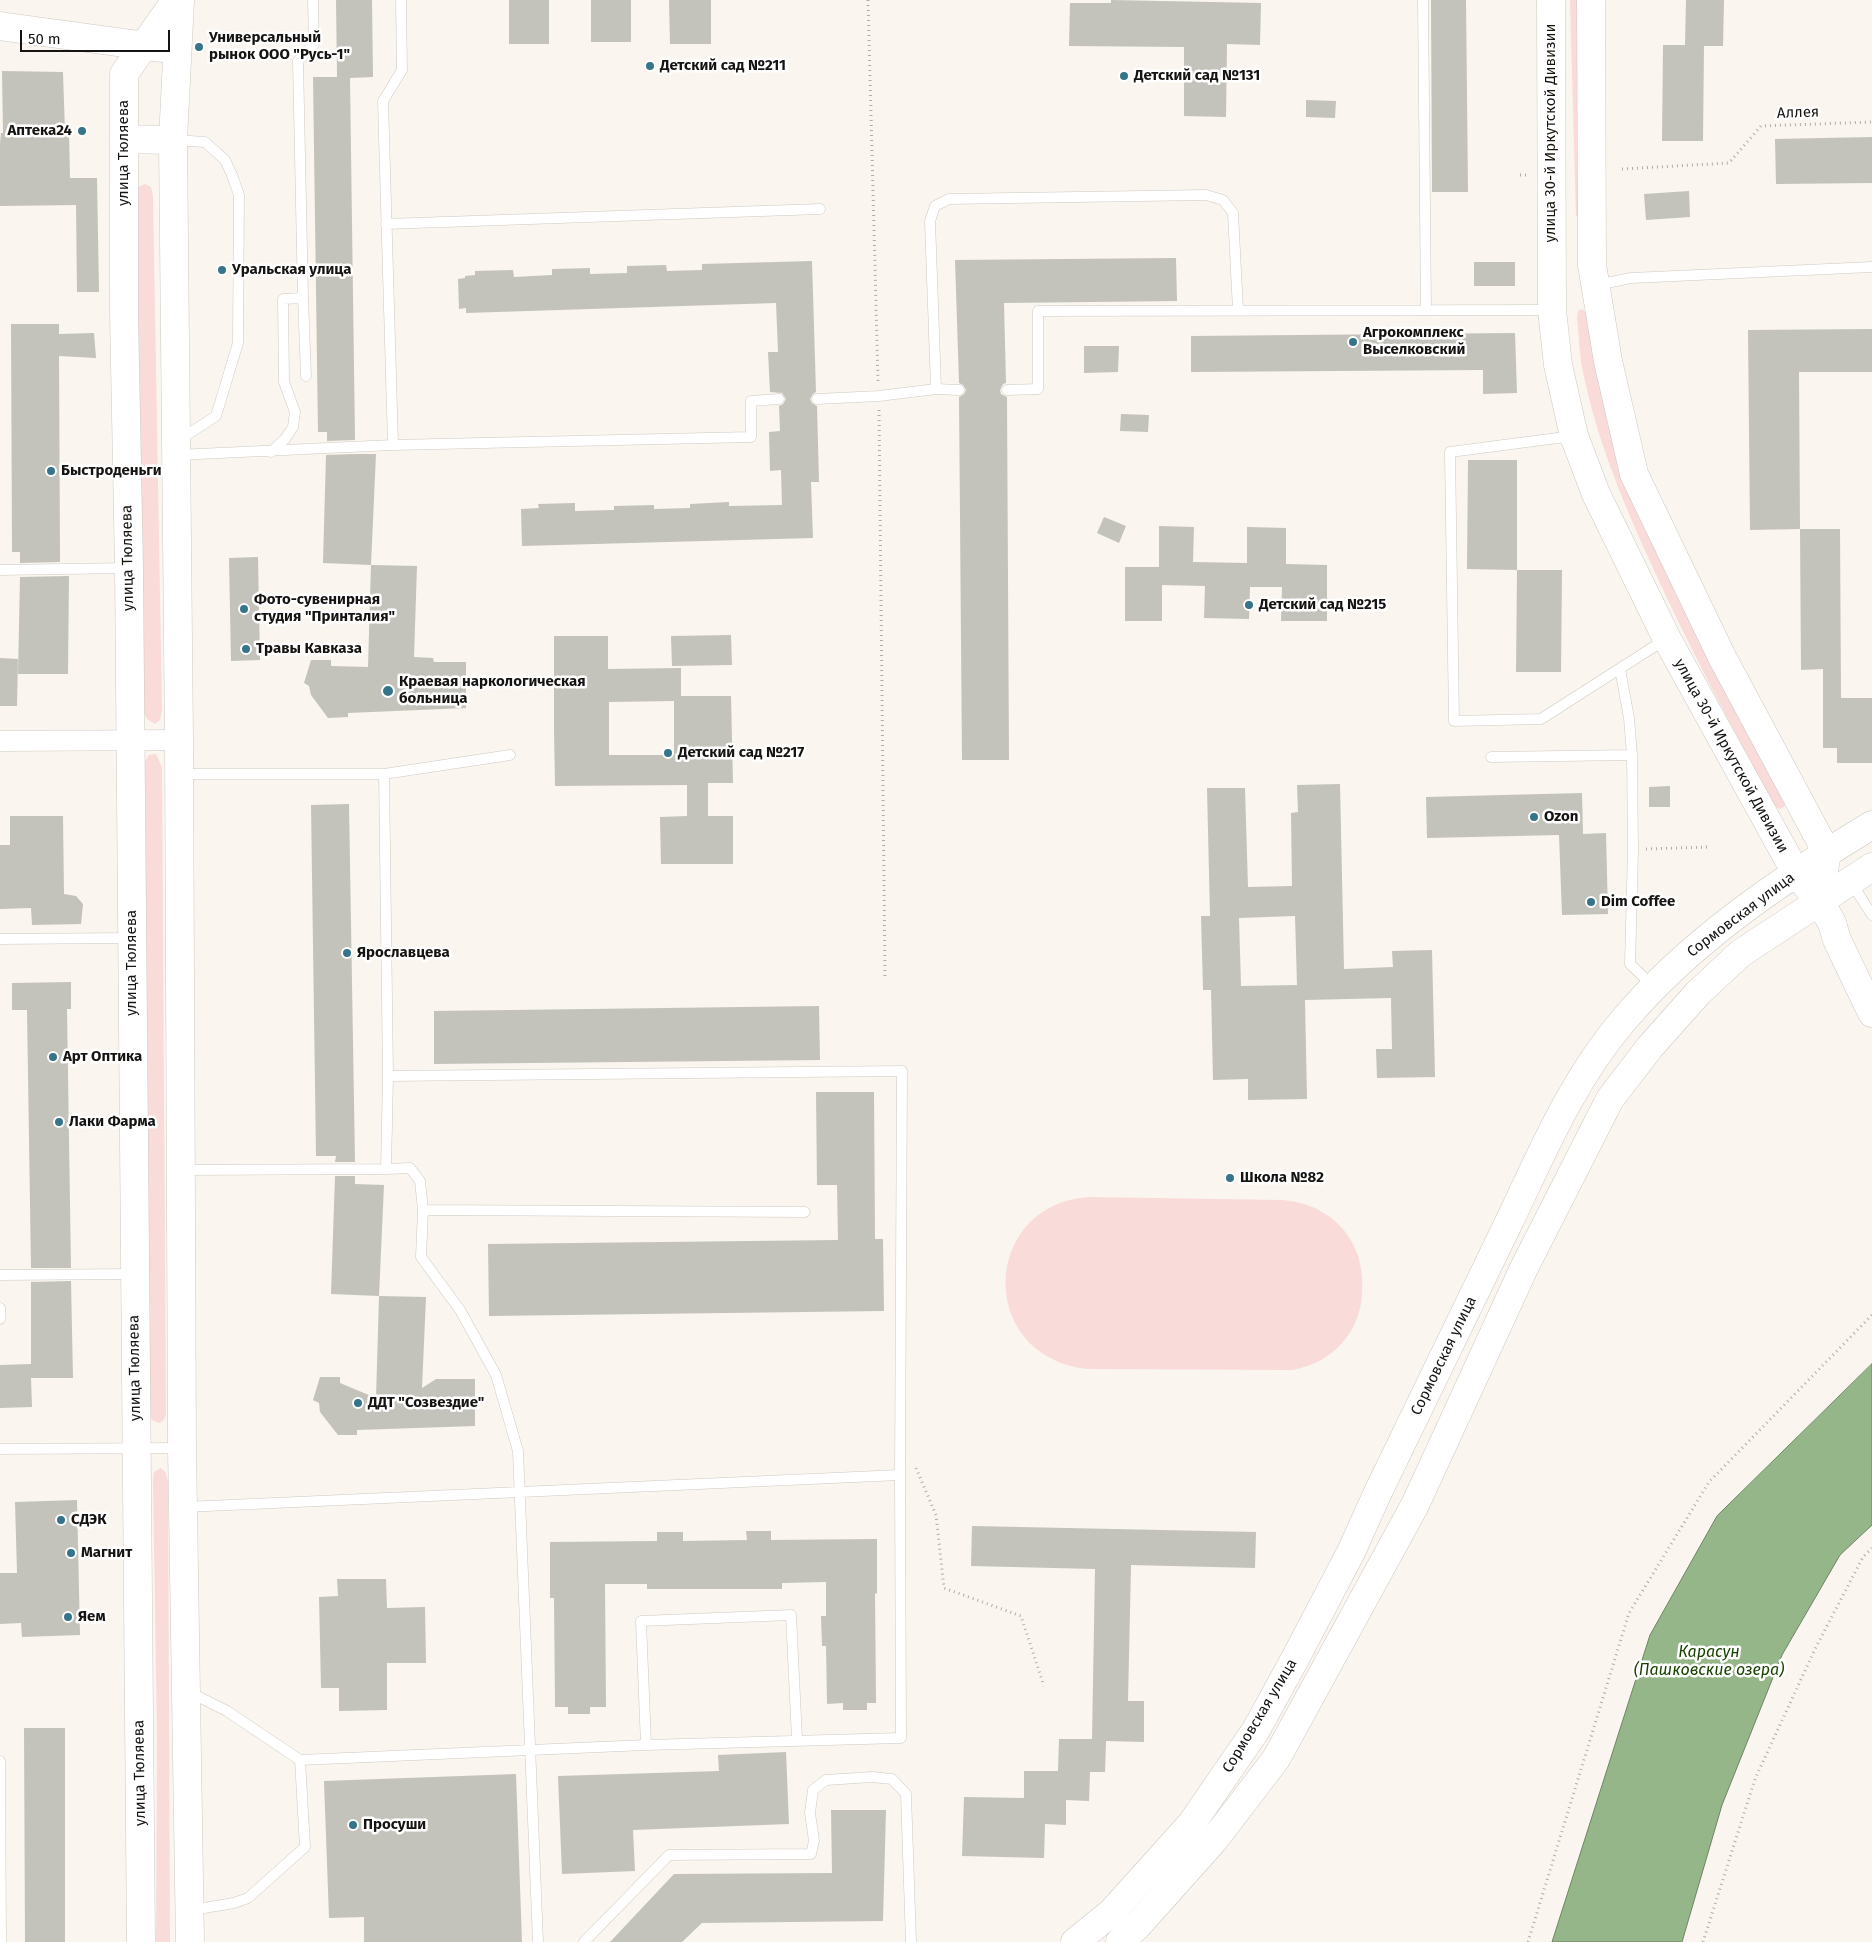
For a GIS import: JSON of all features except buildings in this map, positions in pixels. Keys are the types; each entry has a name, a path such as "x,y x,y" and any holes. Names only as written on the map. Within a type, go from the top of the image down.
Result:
{"main road":[{"name":"улица Тюляева","path":"141,1942 129,568 124,313 124,74 178,0"},
{"name":"улица Тюляева","path":"178,0 173,140 179,740 182,1507 190,1942"},
{"name":"улица 30-й Иркутской Дивизии","path":"1551,0 1552,310 1558,365 1574,436 1596,494 1667,639 1796,873 1820,902 1832,923 1837,940 1872,1013"},
{"path":"1591,0 1594,275 1608,361 1634,474 1722,658 1827,853 1820,902"},
{"path":"0,26 177,50"},
{"path":"124,139 173,140"},
{"path":"1552,266 1594,275"},
{"name":"Сормовская улица","path":"1075,1942 1112,1912 1192,1823 1256,1730 1298,1655 1351,1552 1383,1481 1572,1092 1621,1022 1676,965 1718,929 1796,873 1872,826"},
{"name":"Сормовская улица","path":"1120,1942 1138,1925 1214,1840 1276,1760 1414,1505 1524,1268 1610,1099 1650,1047 1698,993 1742,953 1861,874"},
{"path":"1242,1749 1270,1767"}],"street":[{"path":"0,741 179,740"}],"lane":[{"path":"306,376 298,61 314,44 313,0"},
{"path":"394,445 383,101 402,70 401,0"},
{"path":"1422,0 1426,310"},
{"path":"173,140 205,142 225,160 239,195 238,343 216,416 176,449"},
{"path":"936,389 930,221 935,206 949,199 1206,195 1223,200 1233,213 1238,310"},
{"path":"386,224 820,209"},
{"path":"1594,275 1631,278 1872,267"},
{"path":"271,452 285,439 294,427 295,412 284,382 282,299 303,298"},
{"path":"1007,390 1038,389 1038,311 1552,310"},
{"path":"817,399 879,396 936,389 959,390"},
{"path":"176,449 271,452 394,445 751,437 751,400 779,399"},
{"path":"1574,436 1450,452 1454,721 1541,719 1667,639"},
{"path":"0,570 129,568"},
{"path":"1620,669 1629,718 1632,755 1633,849 1630,964 1655,987"},
{"path":"179,774 384,774 510,754"},
{"path":"1491,758 1632,755"},
{"path":"384,774 388,1076 386,1169"},
{"path":"1861,874 1872,915"},
{"path":"0,939 132,938"},
{"path":"186,1691 226,1711 300,1760 797,1739 901,1738 902,1071 388,1076"},
{"path":"180,1170 410,1168 420,1181 423,1210 421,1257 460,1310 496,1375 518,1451 538,1942"},
{"path":"423,1210 805,1212"},
{"path":"0,1276 134,1274"},
{"path":"0,1308 0,1319"},
{"path":"0,1449 182,1448"},
{"path":"182,1507 900,1475"},
{"path":"646,1745 641,1621 792,1615 797,1739"},
{"path":"189,1910 234,1903 248,1898 305,1848 300,1760"},
{"path":"0,1761 2,1942"},
{"path":"584,1942 669,1855 811,1854 814,1841 810,1814 813,1790 826,1780 872,1777 892,1779 906,1794 911,1942"}],"path":[{"path":"868,0 879,396 885,977"},
{"name":"Аллея","path":"1622,169 1729,163 1761,126 1872,122"},
{"path":"1633,849 1708,847"},
{"path":"1528,1942 1629,1613 1709,1482 1872,1315"},
{"path":"900,1434 936,1515 944,1588 1022,1616 1044,1686"},
{"path":"1703,1942 1755,1779 1815,1649 1863,1557 1872,1548"}],"shaded area":[{"path":"1570,0 1583,0 1585,215 1576,216"},
{"path":"145,184 151,187 153,196 162,711 160,720 155,724 147,719 143,711 136,197 138,187"},
{"path":"1582,309 1587,313 1594,364 1611,431 1785,801 1784,807 1780,809 1775,807 1693,652 1648,557 1618,487 1601,440 1587,392 1580,355 1577,318 1578,311"},
{"path":"156,754 162,767 166,1415 163,1421 159,1423 152,1420 148,1412 145,761 149,755"},
{"path":"1090,1197 1282,1200 1300,1203 1317,1209 1343,1229 1359,1258 1362,1276 1362,1295 1360,1308 1353,1327 1332,1353 1313,1364 1293,1370 1087,1369 1051,1358 1025,1337 1010,1310 1006,1280 1012,1251 1028,1225 1054,1206"},
{"path":"161,1468 166,1473 168,1481 170,1942 156,1942 157,1737 153,1480 154,1472"}],"water":[{"name":"Карасун (Пашковские озера)","path":"1872,1364 1872,1525 1840,1555 1782,1655 1722,1805 1682,1942 1552,1942 1650,1635 1717,1516"}],"place":[{"name":"Универсальный рынок ООО \"Русь-1\"","path":"199,47"},
{"name":"Детский сад №211","path":"650,66"},
{"name":"Детский сад №131","path":"1124,76"},
{"name":"Аптека24","path":"82,131"},
{"name":"Уральская улица","path":"222,270"},
{"name":"Агрокомплекс Выселковский","path":"1353,342"},
{"name":"Быстроденьги","path":"51,471"},
{"name":"Детский сад №215","path":"1249,605"},
{"name":"Фото-сувенирная студия \"Принталия\"","path":"244,609"},
{"name":"Травы Кавказа","path":"246,649"},
{"name":"Краевая наркологическая больница","path":"388,691"},
{"name":"Детский сад №217","path":"668,753"},
{"name":"Ozon","path":"1534,817"},
{"name":"Dim Coffee","path":"1591,902"},
{"name":"Ярославцева","path":"347,953"},
{"name":"Арт Оптика","path":"53,1057"},
{"name":"Лаки Фарма","path":"59,1122"},
{"name":"Школа №82","path":"1230,1178"},
{"name":"ДДТ \"Созвездие\"","path":"358,1403"},
{"name":"СДЭК","path":"61,1520"},
{"name":"Магнит","path":"71,1553"},
{"name":"Яем","path":"68,1617"},
{"name":"Просуши","path":"353,1825"}]}
